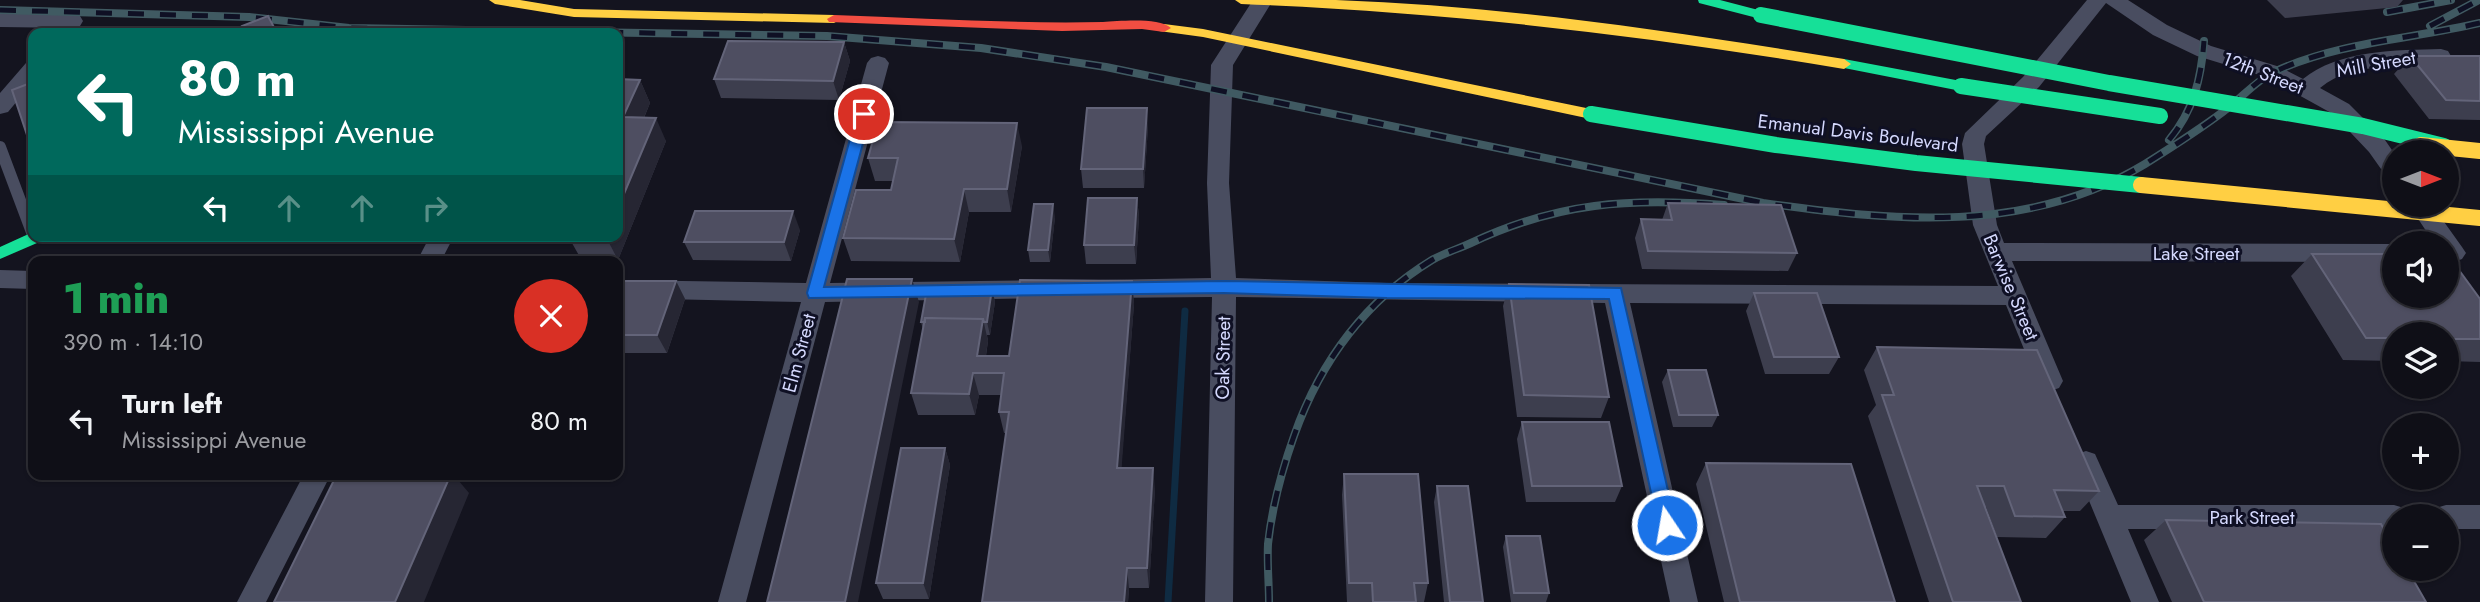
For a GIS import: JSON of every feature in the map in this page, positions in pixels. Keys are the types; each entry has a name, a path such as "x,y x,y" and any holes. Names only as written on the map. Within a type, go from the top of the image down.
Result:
{"main road":[{"name":"Emanual Davis Boulevard","path":"495,0 574,13 1062,27 1142,25 1203,33 1591,114 1776,145 1916,163 2480,218"},
{"path":"544,27 602,0"},
{"path":"1241,0 1401,5 1519,15 1720,42 1961,86 2182,119"},
{"path":"1704,0 1761,15 2135,88 2363,127 2418,140"},
{"path":"2348,139 2382,141"},
{"path":"2459,148 2480,151"},
{"path":"0,253 28,239"}],"street":[{"name":"Oak Street","path":"1219,602 1224,287 1218,183 1222,65 1262,0"},
{"name":"Barwise Street","path":"2062,407 1985,225 1973,144 1976,133 2031,82 2098,0"},
{"name":"12th Street","path":"2114,0 2160,30 2204,51 2273,72 2306,88 2342,109 2382,153"},
{"path":"0,19 68,27"},
{"name":"Mill Street","path":"2306,88 2324,74 2347,67 2416,56 2453,56"},
{"name":"Elm Street","path":"732,602 878,63"},
{"path":"0,107 28,74"},
{"name":"Lake Street","path":"1997,252 2382,253"},
{"path":"0,279 28,280"},
{"path":"623,289 815,293 1224,287 1387,292 2015,295"},
{"path":"1615,292 1684,602"},
{"path":"2078,443 2145,602"},
{"path":"251,602 315,480"},
{"name":"Park Street","path":"2110,517 2382,517"},
{"path":"2459,517 2480,517"}],"lane":[{"path":"0,147 28,218"}],"building":[{"path":"268,16 274,28 243,28 242,26"},
{"path":"728,41 844,42 833,81 714,79"},
{"path":"2410,56 2480,56 2480,101 2446,100"},
{"path":"623,79 640,80 623,117"},
{"path":"28,84 28,138 12,90"},
{"path":"1087,108 1147,108 1143,169 1081,169"},
{"path":"623,117 656,118 623,196"},
{"path":"878,122 1017,123 1007,189 964,189 954,239 843,238 856,190 891,190 898,158 868,158"},
{"path":"1088,198 1137,198 1134,245 1084,245"},
{"path":"1668,203 1781,205 1797,253 1648,251 1641,219 1672,220"},
{"path":"1034,204 1053,204 1048,250 1028,250"},
{"path":"695,211 793,211 784,242 684,242"},
{"path":"2312,254 2382,254 2382,308 2459,308 2459,270 2480,299 2480,339 2459,339 2459,322 2382,322 2382,338 2366,338"},
{"path":"847,279 912,279 845,602 767,602"},
{"path":"1020,280 1132,281 1117,468 1153,468 1147,568 1127,568 1124,602 982,602 1009,412 999,412 1004,373 973,373 969,394 911,393 925,318 983,319 977,356 1009,356"},
{"path":"623,281 676,281 657,335 623,335"},
{"path":"1509,284 1589,285 1609,397 1524,395"},
{"path":"927,289 992,289 987,322 983,319 925,318 925,322 921,322"},
{"path":"1754,293 1817,293 1839,357 1774,357"},
{"path":"1877,347 2037,350 2099,491 2054,490 2065,517 2015,516 2004,486 1977,486 2021,602 1953,602 1882,395 1894,395"},
{"path":"1668,370 1706,370 1718,415 1679,415"},
{"path":"1522,422 1609,422 1622,486 1532,486"},
{"path":"901,448 945,448 923,583 876,583"},
{"path":"1706,463 1851,464 1895,602 1740,602"},
{"path":"1344,474 1418,474 1428,583 1414,583 1416,602 1373,602 1372,583 1349,583"},
{"path":"334,480 448,480 395,602 274,602"},
{"path":"1437,486 1468,486 1483,602 1450,602"},
{"path":"2166,520 2381,524 2382,581 2414,581 2426,602 2204,602"},
{"path":"1506,536 1540,536 1549,593 1514,593"}],"waterway":[{"path":"1168,602 1185,311"}],"railway":[{"path":"2387,12 2451,0"},
{"path":"2430,26 2479,0"},
{"path":"0,10 249,17 349,28"},
{"path":"623,33 827,36 981,48 1106,67 1763,203 1861,214 1959,217 2054,203 2100,187 2145,164 2205,125 2261,80 2298,62 2349,48 2480,23"},
{"path":"2169,140 2185,117 2195,94 2204,41"},
{"path":"1269,602 1270,530 1278,489 1294,436 1317,383 1331,359 1366,314 1386,294 1437,258 1503,229 1564,211 1625,203 1724,205"}],"traffic: fast":[{"path":"1704,0 1761,15"},
{"path":"1761,15 2109,83 2363,126 2420,140"},
{"path":"1844,64 1961,86"},
{"path":"1961,86 2160,116"},
{"path":"1591,114 1776,145 1916,163 2141,185"},
{"path":"0,253 28,241"}],"traffic: slow":[{"path":"495,0 574,13 834,19"},
{"path":"1241,0 1393,8 1544,21 1694,40 1844,64"},
{"path":"1164,28 1203,33 1591,114"},
{"path":"2459,149 2480,151"},
{"path":"2141,185 2480,218"}],"traffic: jam":[{"path":"834,19 1062,27 1142,25 1164,28"}],"route":[{"path":"864,114 815,293 1224,287 1387,292 1615,292 1667,525"}]}
